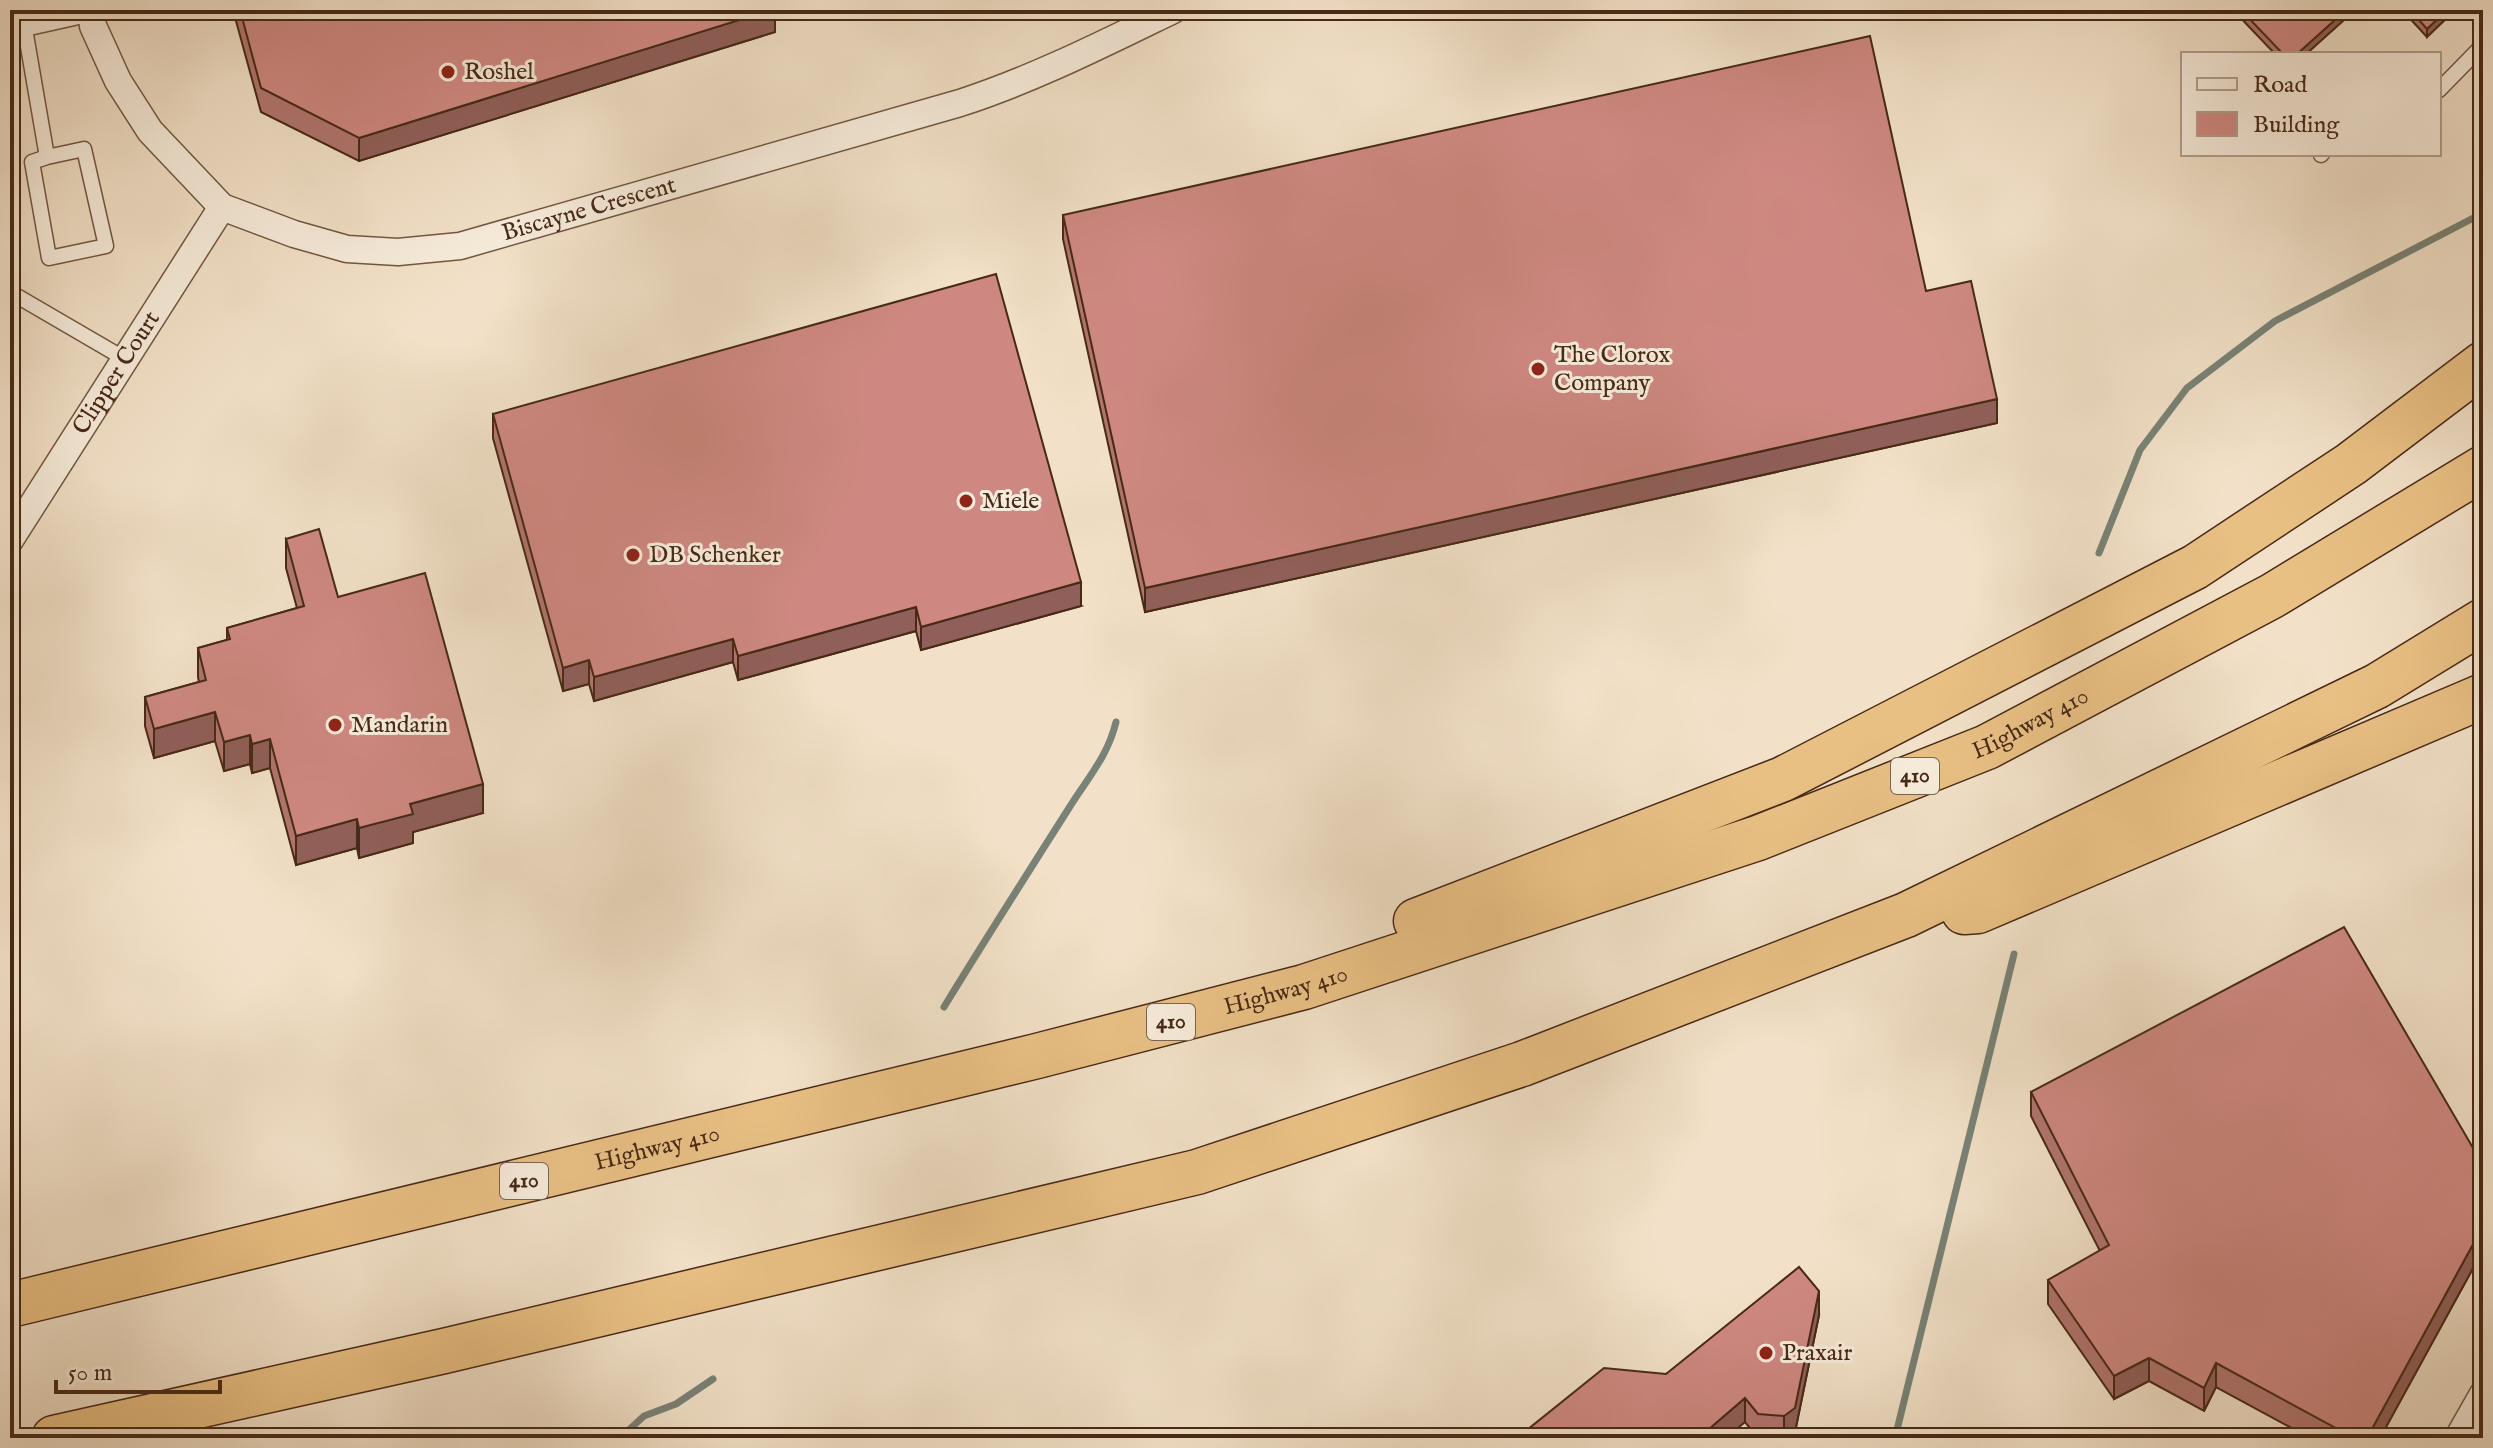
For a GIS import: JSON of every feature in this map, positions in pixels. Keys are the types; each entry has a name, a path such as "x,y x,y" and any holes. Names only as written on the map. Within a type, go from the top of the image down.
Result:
{"highway":[{"path":"1304,987 1363,941 1783,779 2195,567 2351,464 2483,364"},
{"name":"Highway 410","path":"10,1305 1007,1064 1304,987 1758,838 1987,747 2272,596 2483,468"},
{"path":"54,1438 444,1351 1197,1172 1522,1064 1906,915 2377,686 2483,621"},
{"path":"1906,915 1978,911 2483,696"},
{"path":"196,1438 379,1392 444,1351"}],"street":[{"name":"Biscayne Crescent","path":"92,12 93,26 118,81 150,131 222,207 294,234 347,249 398,252 460,246 869,130 1005,88 1173,10"},
{"name":"Clipper Court","path":"10,540 222,207"},
{"path":"2458,1438 2483,1394"}],"lane":[{"path":"22,10 47,157"},
{"path":"25,29 92,12"},
{"path":"2441,88 2483,45"},
{"path":"84,149 106,246 49,258 32,162 47,157 84,149"},
{"path":"10,292 125,359"}],"building":[{"name":"Roshel","path":"240,10 771,10 359,138 261,88"},
{"path":"2241,10 2346,10 2299,52 2281,52"},
{"path":"2410,10 2447,10 2427,29"},
{"name":"The Clorox Company","path":"1870,36 1926,291 1971,281 1997,399 1145,588 1063,215"},
{"path":"996,274 1081,582 921,627 916,607 738,656 733,639 594,677 589,660 563,668 493,414"},
{"name":"Mandarin","path":"319,529 338,597 425,573 483,784 410,804 413,814 359,828 357,819 296,836 270,739 252,744 250,735 224,742 215,712 154,729 145,697 206,680 198,648 230,639 227,628 304,606 286,539"},
{"path":"10,703 13,804 10,804"},
{"path":"2344,927 2483,1165 2483,1226 2367,1438 2354,1438 2216,1363 2204,1388 2149,1358 2114,1376 2048,1280 2109,1245 2031,1092"},
{"name":"Praxair","path":"1799,1267 1819,1291 1795,1408 1784,1416 1758,1414 1745,1398 1702,1435 1705,1438 1517,1438 1604,1368 1666,1374"}],"waterway":[{"path":"2099,553 2140,450 2187,388 2275,321 2483,213"},
{"path":"944,1007 1096,767 1108,746 1116,722"},
{"path":"1895,1438 2014,954"},
{"path":"620,1438 644,1416 676,1404 713,1379"}],"place":[{"name":"Roshel","path":"448,72"},
{"name":"The Clorox Company","path":"1538,369"},
{"name":"Miele","path":"966,501"},
{"name":"DB Schenker","path":"633,555"},
{"name":"Mandarin","path":"335,725"},
{"name":"Praxair","path":"1766,1353"}]}
